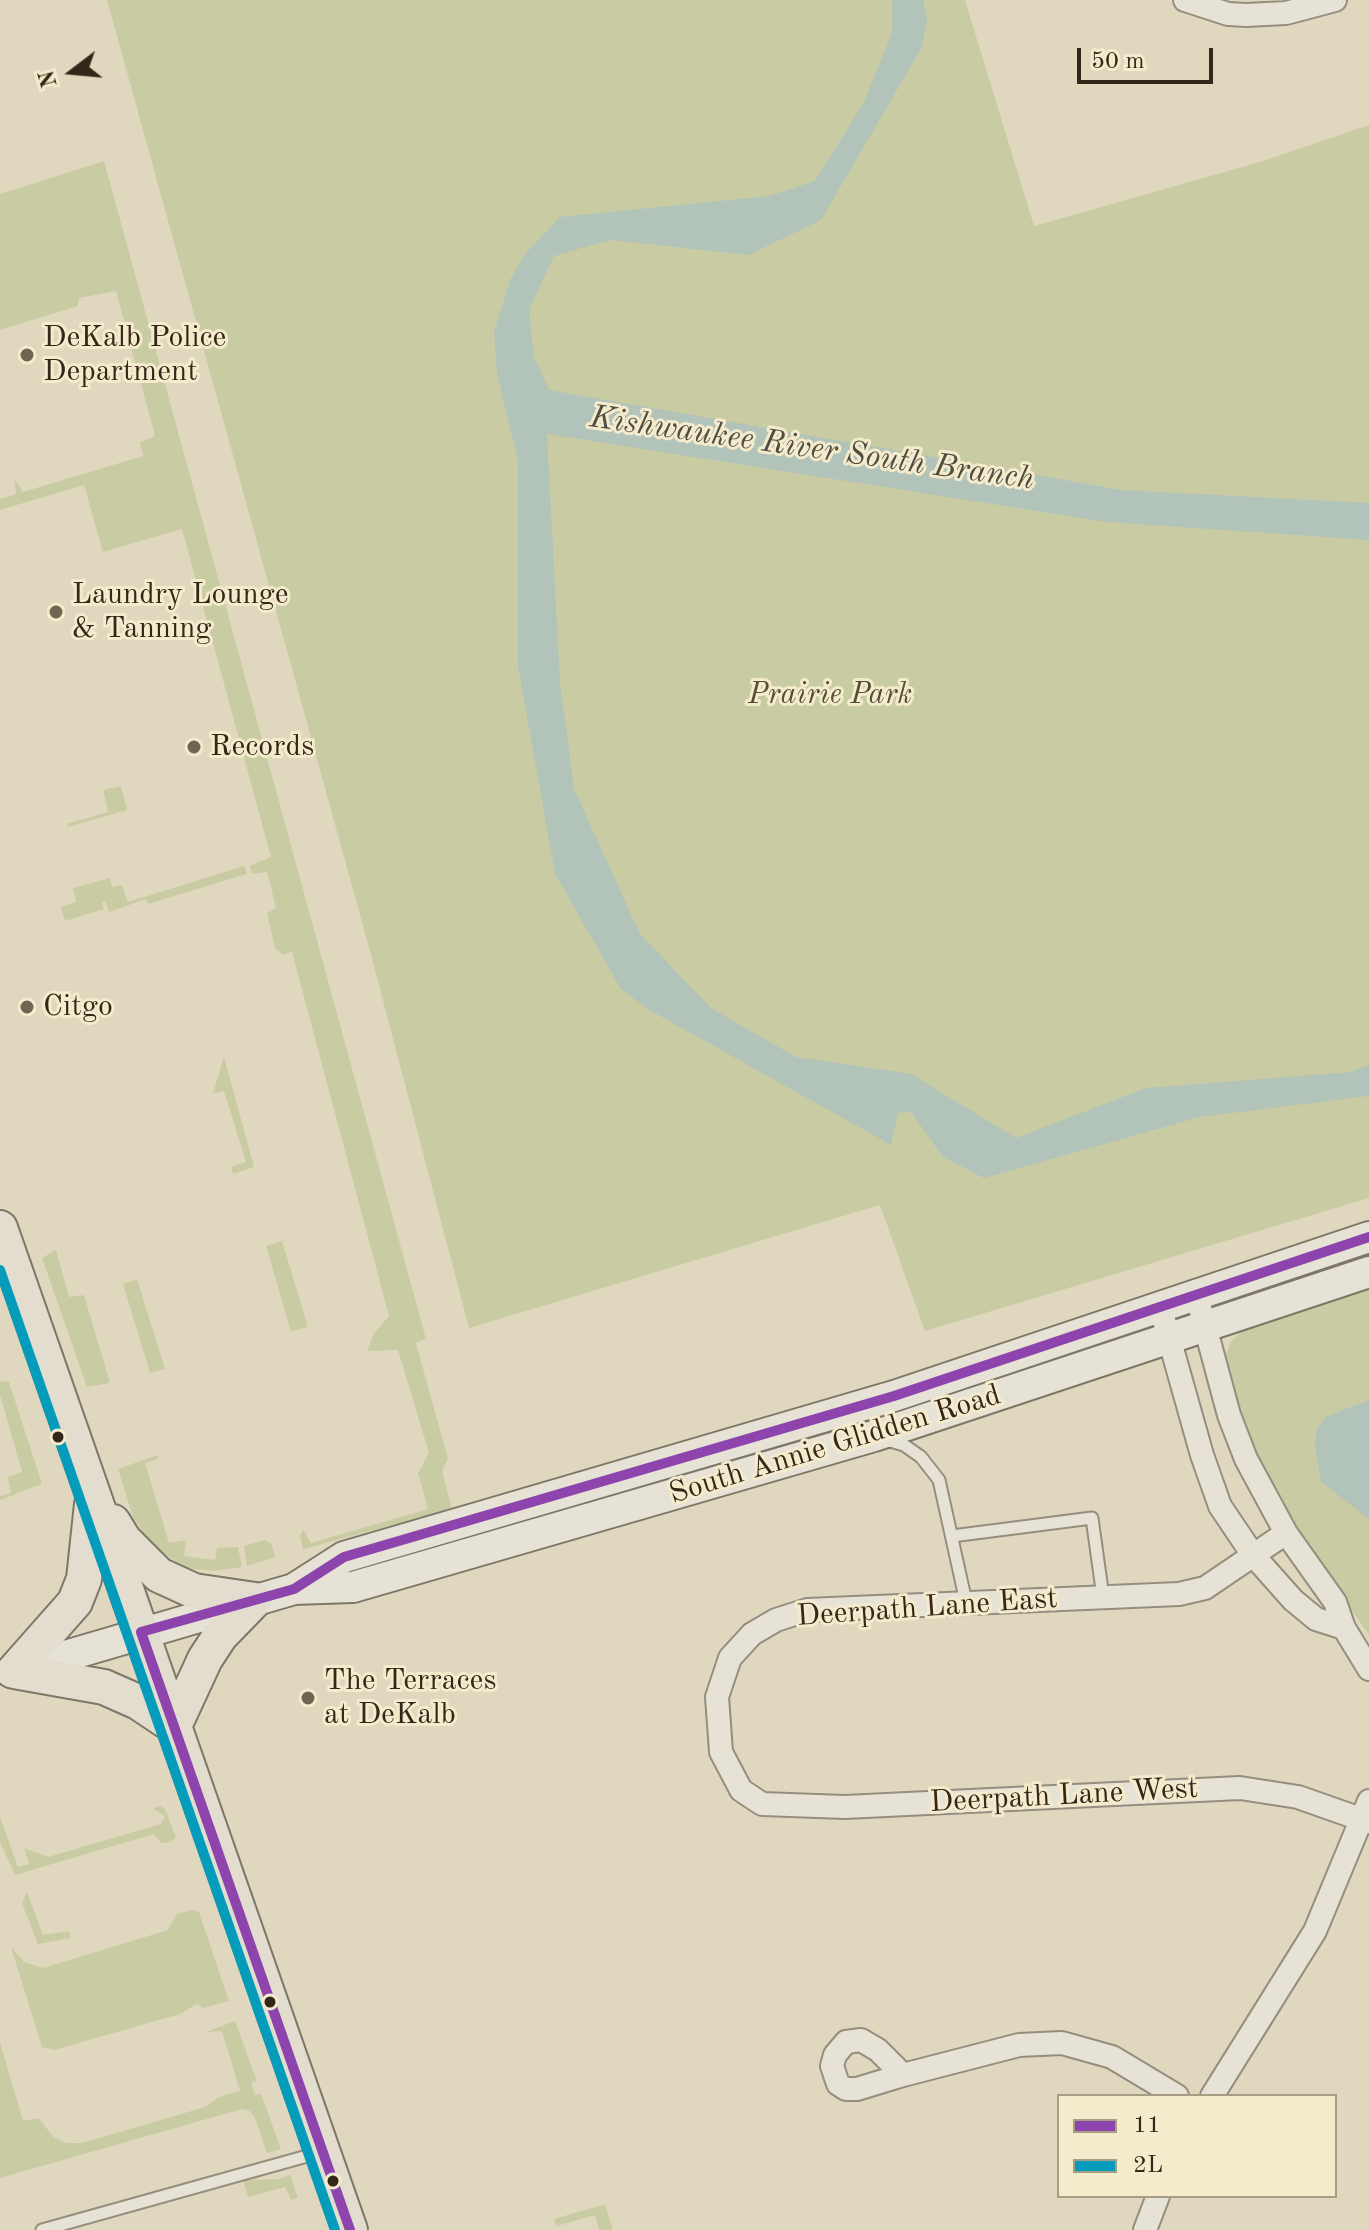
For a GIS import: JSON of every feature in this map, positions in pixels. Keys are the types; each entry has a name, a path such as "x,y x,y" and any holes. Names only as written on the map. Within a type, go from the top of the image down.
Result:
{"main road":[{"path":"0,1228 350,2230"},
{"name":"South Annie Glidden Road","path":"294,1589 344,1557 894,1396 1369,1237"},
{"name":"South Annie Glidden Road","path":"7,1673 294,1589 353,1587 874,1436 1369,1272"},
{"path":"93,1491 124,1540 159,1575 194,1591 255,1600"},
{"path":"7,1673 59,1625 75,1602 84,1579 93,1491"},
{"path":"174,1726 205,1659 220,1636 255,1600"},
{"path":"7,1673 104,1687 138,1702 174,1726"}],"street":[{"path":"1185,0 1228,14 1255,15 1286,13 1335,0"},
{"path":"1196,1293 1239,1443 1286,1533 1335,1602 1344,1628 1369,1669"},
{"path":"1160,1306 1220,1506 1253,1555 1293,1600 1316,1619 1344,1628"},
{"name":"Deerpath Lane East","path":"762,1804 741,1790 721,1752 717,1697 730,1658 752,1634 776,1620 807,1610 1179,1594 1205,1588 1286,1533"},
{"name":"Deerpath Lane West","path":"762,1804 845,1807 1240,1788 1298,1797 1367,1814"},
{"path":"1213,2094 1315,1931 1367,1814"},
{"path":"903,2075 1019,2045 1062,2043 1112,2057 1174,2094"},
{"path":"1145,2230 1157,2198"}],"lane":[{"path":"874,1436 904,1445 933,1469 939,1480 966,1602"},
{"path":"952,1536 1092,1518 1103,1597"},
{"path":"42,2230 322,2152"}],"green space":[{"name":"Prairie Park","path":"107,0 965,0 1034,226 1260,162 1369,125 1369,1198 925,1331 880,1205 469,1328 370,951"},
{"path":"104,161 426,1339 416,1343 448,1459 442,1471 452,1509 303,1549 300,1536 303,1529 311,1543 428,1509 418,1473 429,1453 398,1350 367,1351 374,1333 389,1316 292,952 283,955 275,948 267,913 276,908 267,872 253,874 249,866 271,857 182,529 103,552 84,485 0,510 0,499 16,494 14,478 23,492 143,456 140,442 155,436 116,291 79,298 78,306 0,330 0,194"},
{"path":"121,786 127,810 68,827 67,824 108,812 103,790"},
{"path":"244,866 247,874 148,904 146,899 109,912 105,901 102,902 104,909 65,921 61,907 76,902 73,888 110,878 112,887 122,885 128,902"},
{"path":"224,1057 254,1167 233,1174 231,1167 246,1162 224,1091 213,1093"},
{"path":"282,1241 308,1327 291,1332 266,1246"},
{"path":"56,1250 69,1297 84,1295 110,1383 87,1387 42,1258"},
{"path":"137,1279 165,1369 150,1373 123,1284"},
{"path":"1369,1283 1369,1635 1290,1522 1253,1456 1225,1358 1230,1343 1241,1331 1269,1317"},
{"path":"0,1381 9,1382 42,1484 0,1500 0,1496 11,1493 8,1477 22,1472 0,1395"},
{"path":"158,1455 158,1459 145,1463 169,1543 186,1540 184,1556 215,1560 217,1548 238,1547 242,1567 213,1571 185,1568 150,1543 133,1517 118,1469"},
{"path":"265,1540 271,1543 275,1557 247,1566 244,1546"},
{"path":"160,1806 165,1809 176,1837 170,1842 161,1843 154,1834 15,1875 0,1842 0,1817 18,1867 29,1864 24,1848 48,1857 161,1824 165,1816 153,1809"},
{"path":"27,1892 43,1935 69,1931 71,1938 38,1944 22,1903"},
{"path":"192,1910 199,1912 229,2001 203,2008 197,2004 180,2014 54,2050 42,2047 11,1947 24,1962 43,1968 168,1930 177,1914"},
{"path":"235,2021 257,2081 251,2083 255,2095 261,2094 281,2149 267,2153 255,2118 250,2111 242,2109 0,2178 0,2042 23,2121 39,2118 53,2137 66,2143 82,2143 205,2107 219,2097 240,2091 222,2031 206,2032"},
{"path":"290,2175 298,2198 291,2200 285,2187 248,2197 243,2180 279,2179"},
{"path":"605,2204 613,2230 599,2230 595,2215 556,2226 554,2219"}],"water":[{"name":"Kishwaukee River South Branch","path":"892,0 923,0 927,19 922,47 821,220 749,255 610,240 554,256 529,309 534,356 549,390 1122,490 1369,503 1369,540 1107,522 547,434 560,682 574,789 640,934 711,1008 796,1057 911,1074 1016,1138 1146,1088 1351,1072 1369,1065 1369,1096 1200,1117 984,1178 943,1157 911,1112 898,1113 891,1145 646,1008 621,989 555,874 518,666 518,461 497,373 494,332 510,280 525,254 560,217 770,196 815,181 864,102 892,33"},
{"path":"1369,1400 1369,1519 1321,1482 1315,1448 1316,1431 1325,1417"}],"transit line":[{"name":"11","path":"350,2230 141,1632 294,1589 344,1557 894,1396 1369,1237"},
{"name":"2L","path":"0,1270 335,2230"}],"place":[{"name":"DeKalb Police Department","path":"27,355"},
{"name":"Laundry Lounge & Tanning","path":"56,612"},
{"name":"Records","path":"194,747"},
{"name":"Citgo","path":"27,1007"},
{"name":"The Terraces at DeKalb","path":"308,1698"}]}
